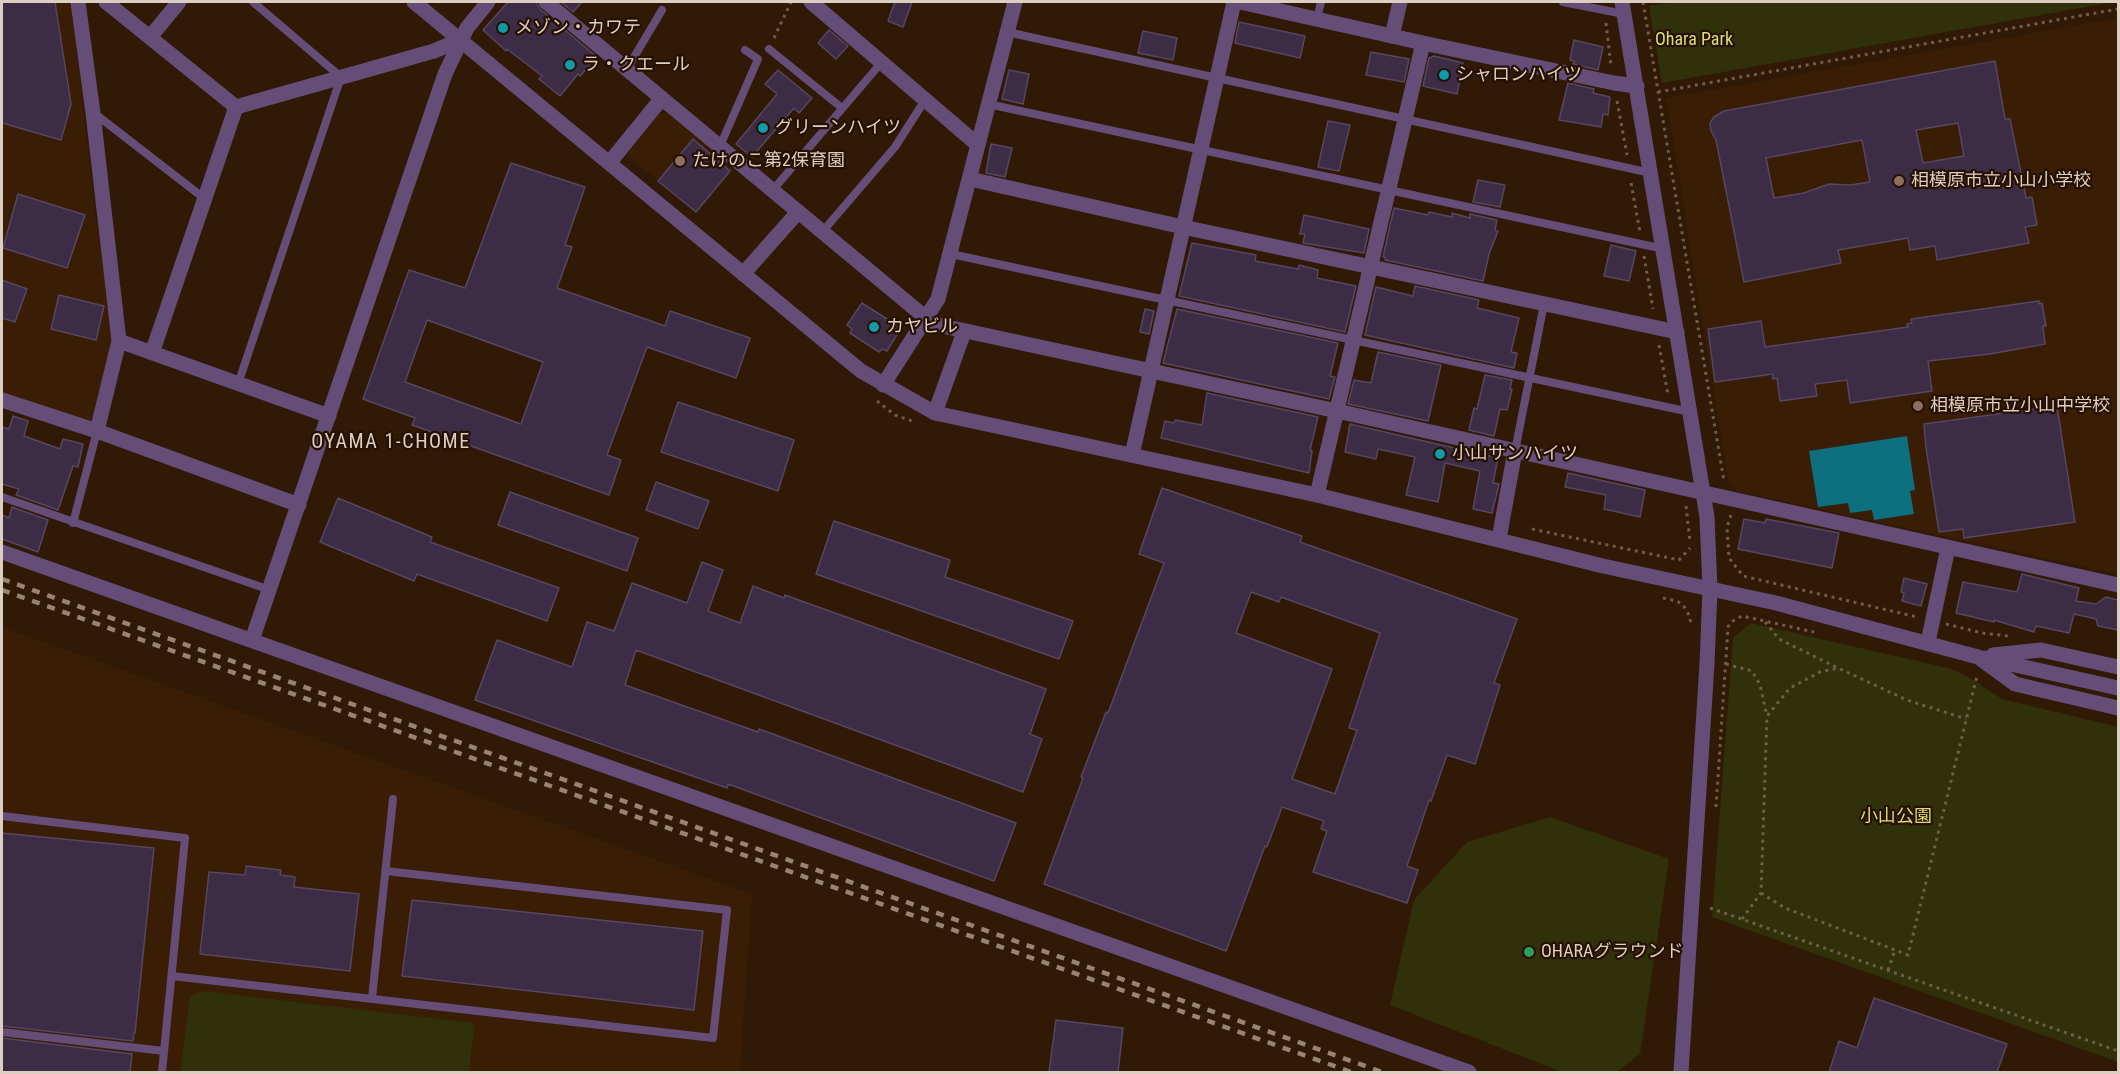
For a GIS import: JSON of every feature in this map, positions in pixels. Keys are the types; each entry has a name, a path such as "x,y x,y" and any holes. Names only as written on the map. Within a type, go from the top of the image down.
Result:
{"street":[{"path":"78,2 119,341 97,431"},
{"path":"106,2 236,106"},
{"path":"151,36 179,2"},
{"path":"414,2 861,371 934,413 1317,495 1550,553 1928,642 1978,657 2118,688"},
{"path":"252,640 445,74 467,28 488,2"},
{"path":"546,2 926,318 938,325 1337,411 2118,585"},
{"path":"810,2 978,145"},
{"path":"883,385 938,299 1015,2"},
{"path":"1132,455 1217,78 1242,2 1423,43 1637,86"},
{"path":"1392,36 1400,2"},
{"path":"1623,8 1707,517 1710,589 1681,1072"},
{"path":"236,106 434,51 460,40"},
{"path":"1317,495 1423,43"},
{"path":"610,162 662,99"},
{"path":"152,353 236,106"},
{"path":"970,179 1183,227 1677,332"},
{"path":"743,274 798,212"},
{"path":"934,413 964,332"},
{"path":"119,341 329,416"},
{"path":"2,400 97,431 299,505"},
{"path":"1499,539 1515,451"},
{"path":"1928,642 1948,548"},
{"path":"2,552 1469,1072"},
{"path":"1978,657 2041,650 2118,667"},
{"path":"1978,657 2015,684 2118,708"}],"lane":[{"path":"238,384 341,77 253,2"},
{"path":"1317,20 1321,2"},
{"path":"1563,2 1603,10 1623,8"},
{"path":"627,69 662,10"},
{"path":"1007,32 1651,173"},
{"path":"769,49 842,108"},
{"path":"720,146 758,58 745,50"},
{"path":"772,191 881,63"},
{"path":"823,231 895,147 925,100"},
{"path":"988,104 1664,249"},
{"path":"93,113 205,199"},
{"path":"951,254 1690,412"},
{"path":"1515,451 1544,304"},
{"path":"73,523 97,431"},
{"path":"2,497 270,590"},
{"path":"372,998 393,800"},
{"path":"2,816 184,838 162,1072"},
{"path":"172,976 713,1038 727,910 386,871"},
{"path":"2,1032 164,1051"}],"path":[{"path":"1643,2 1725,483"},
{"path":"1658,92 2118,9"},
{"path":"1603,10 1611,66"},
{"path":"1617,101 1670,408"},
{"path":"1679,560 1690,550 1686,503 1683,500"},
{"path":"1732,513 1727,526 1729,558 1743,576 1933,621"},
{"path":"1716,815 1728,627 1731,622 1742,616 1820,634"},
{"path":"1763,621 1779,639 1838,668 1907,700 1966,719"},
{"path":"1726,664 1752,671 1760,685 1767,716 1761,893 1742,919"},
{"path":"1767,716 1790,688 1820,672 1838,668"},
{"path":"1761,893 1785,908 1908,955 1977,675 1986,680"},
{"path":"1710,908 2118,1051"},
{"path":"1888,970 1894,950"}],"shaded area":[{"path":"2,2 71,2 95,210 113,337 92,421 2,393"},
{"path":"2118,18 2118,574 1737,491 1729,485 1666,98"},
{"name":"たけのこ第2保育園","path":"668,113 734,167 696,212 626,155 659,114"},
{"path":"2,627 752,894 740,1072 2,1072"}],"green space":[{"name":"Ohara Park","path":"1675,2 2114,2 1662,83 1649,6"},
{"name":"小山公園","path":"1751,623 1952,669 2002,699 2118,727 2118,1062 1712,917 1733,638"},
{"name":"OHARAグラウンド","path":"1550,817 1669,859 1640,1054 1616,1072 1562,1072 1390,1005 1414,900 1467,842"},
{"path":"201,991 475,1023 469,1072 180,1072 190,997"}],"water":[{"path":"1907,436 1915,490 1910,491 1914,514 1874,520 1872,510 1850,513 1848,503 1818,507 1809,451"}],"building":[{"path":"2,2 55,2 71,104 61,140 2,123"},
{"path":"508,2 536,2 540,9 597,57 580,76 578,74 560,96 539,79 542,76 507,49 506,51 483,30"},
{"path":"561,2 582,2 573,12"},
{"path":"895,2 912,2 903,27 888,21"},
{"path":"1239,22 1305,36 1300,58 1235,43"},
{"path":"829,30 848,46 836,59 818,43"},
{"path":"1143,31 1177,38 1173,60 1138,53"},
{"path":"1574,40 1603,47 1598,70 1573,64 1574,61 1570,60"},
{"path":"1371,52 1409,59 1404,82 1366,75"},
{"name":"シャロンハイツ","path":"1434,56 1463,63 1457,94 1423,86 1429,58"},
{"path":"1995,61 2005,119 2010,119 2026,198 2032,197 2037,225 2025,227 2029,243 1937,260 1935,246 1910,250 1908,238 1838,250 1841,263 1744,282 1716,140 1710,123 1714,117 1724,111","holes":["1958,123 1964,156 1923,163 1916,130","1862,140 1870,182 1850,185 1829,184 1804,193 1774,198 1766,158"]},
{"path":"778,70 812,98 799,113 794,108 752,157 736,144 777,94 765,84"},
{"path":"1009,70 1029,74 1023,104 1002,99"},
{"path":"1568,83 1594,89 1593,93 1610,97 1608,115 1603,114 1601,127 1559,120"},
{"path":"1328,121 1350,125 1339,171 1318,167"},
{"path":"693,139 730,171 696,212 658,181"},
{"path":"991,144 1012,148 1005,177 986,173"},
{"path":"511,163 585,187 565,245 572,247 557,288 665,326 670,311 750,338 736,378 647,347 607,455 621,460 609,495 412,425 415,418 363,399 409,270 465,288","holes":["427,320 543,362 521,424 405,382"]},
{"path":"1478,180 1505,185 1500,207 1473,202"},
{"path":"18,194 85,215 67,268 3,248"},
{"path":"1394,208 1428,215 1429,212 1452,217 1452,213 1470,218 1470,214 1497,220 1495,230 1498,231 1489,254 1483,281 1385,260 1386,258 1383,257"},
{"path":"1304,215 1369,229 1364,253 1303,243 1305,234 1300,234"},
{"path":"1192,243 1256,255 1255,261 1298,269 1299,265 1318,270 1317,278 1356,286 1345,332 1179,296"},
{"path":"1611,245 1636,251 1629,281 1604,276"},
{"path":"2,280 27,289 15,322 2,318"},
{"path":"1415,286 1479,300 1477,308 1519,318 1511,352 1517,353 1514,368 1365,335 1376,287 1413,296"},
{"path":"59,295 104,306 96,340 51,329"},
{"path":"2039,301 2039,304 2042,303 2046,326 2043,326 2045,344 1990,354 1928,361 1932,391 1850,403 1847,380 1815,384 1817,396 1780,401 1777,378 1773,379 1773,374 1715,382 1708,329 1761,321 1765,347 1908,327 1907,324 1912,323 1911,319"},
{"name":"カヤビル","path":"862,303 901,328 887,351 882,349 879,352 850,333 852,329 847,325"},
{"path":"1145,309 1154,311 1149,334 1140,332"},
{"path":"1177,309 1338,343 1330,376 1335,377 1329,399 1163,363"},
{"path":"1378,352 1441,365 1428,421 1348,404 1354,380 1371,383"},
{"path":"1485,375 1512,380 1507,410 1500,409 1494,436 1469,430 1474,408 1477,409"},
{"path":"1207,393 1318,417 1310,450 1312,451 1309,473 1161,438 1165,421 1174,423 1175,420 1202,425"},
{"path":"678,402 794,440 778,491 661,452"},
{"path":"2057,406 2075,522 1964,538 1963,529 1939,532 1924,424"},
{"path":"13,416 28,421 24,436 60,449 63,439 83,444 78,467 73,466 58,510 16,495 19,489 2,484 2,427 9,429"},
{"path":"1350,424 1498,458 1493,483 1499,484 1492,513 1473,509 1480,471 1445,463 1438,502 1406,495 1415,457 1378,449 1376,459 1345,452"},
{"path":"1568,473 1645,490 1640,517 1604,509 1606,495 1565,487"},
{"path":"656,482 709,501 698,529 646,510"},
{"path":"1162,488 1302,536 1300,542 1517,619 1494,683 1500,685 1475,764 1447,755 1431,801 1429,800 1407,866 1418,870 1407,903 1313,872 1327,831 1321,829 1324,821 1282,807 1226,951 1044,884 1083,778 1081,777 1106,712 1108,713 1164,563 1139,554","holes":["1251,592 1279,602 1281,597 1380,633 1349,728 1357,730 1335,794 1292,779 1332,669 1236,633"]},
{"path":"510,492 638,538 627,571 498,525"},
{"path":"338,498 432,537 430,542 559,588 547,621 417,574 414,581 320,542"},
{"path":"12,507 48,520 38,552 2,539 2,515 9,518"},
{"path":"1744,519 1765,523 1766,519 1839,533 1832,568 1738,549"},
{"path":"834,521 950,560 945,577 1073,621 1059,659 816,574"},
{"path":"702,562 723,570 708,611 740,623 753,586 784,598 785,595 1046,689 1030,734 1042,739 1023,792 636,650 625,685 758,732 759,729 1016,823 994,881 728,784 727,788 475,700 497,640 572,667 587,622 614,631 632,583 687,603"},
{"path":"2022,574 2079,588 2076,601 2096,604 2106,597 2118,600 2118,630 2098,626 2096,619 2074,614 2069,633 2036,626 2034,632 1994,620 1994,622 1956,613 1963,582 2017,592"},
{"path":"1904,578 1927,584 1921,606 1902,601"},
{"path":"2,833 154,848 133,1041 2,1026"},
{"path":"246,866 281,870 280,875 295,877 294,887 359,894 350,971 200,954 209,872 245,875"},
{"path":"412,900 703,931 694,1010 402,976"},
{"path":"1874,998 2007,1044 1997,1072 1829,1072 1839,1041 1857,1048"},
{"path":"1056,1020 1123,1028 1118,1072 1049,1072"},
{"path":"2,1038 132,1054 130,1072 2,1072"}],"railway":[{"path":"2,579 1382,1072"},
{"path":"2,590 1351,1072"}],"place":[{"name":"メゾン・カワテ","path":"503,28"},
{"name":"ラ・クエール","path":"570,65"},
{"name":"シャロンハイツ","path":"1444,75"},
{"name":"グリーンハイツ","path":"763,128"},
{"name":"たけのこ第2保育園","path":"680,161"},
{"name":"相模原市立小山小学校","path":"1899,181"},
{"name":"カヤビル","path":"874,327"},
{"name":"相模原市立小山中学校","path":"1918,406"},
{"name":"小山サンハイツ","path":"1440,454"},
{"name":"OHARAグラウンド","path":"1529,952"}],"district":[{"name":"OYAMA 1-CHOME","path":"391,443"}]}
